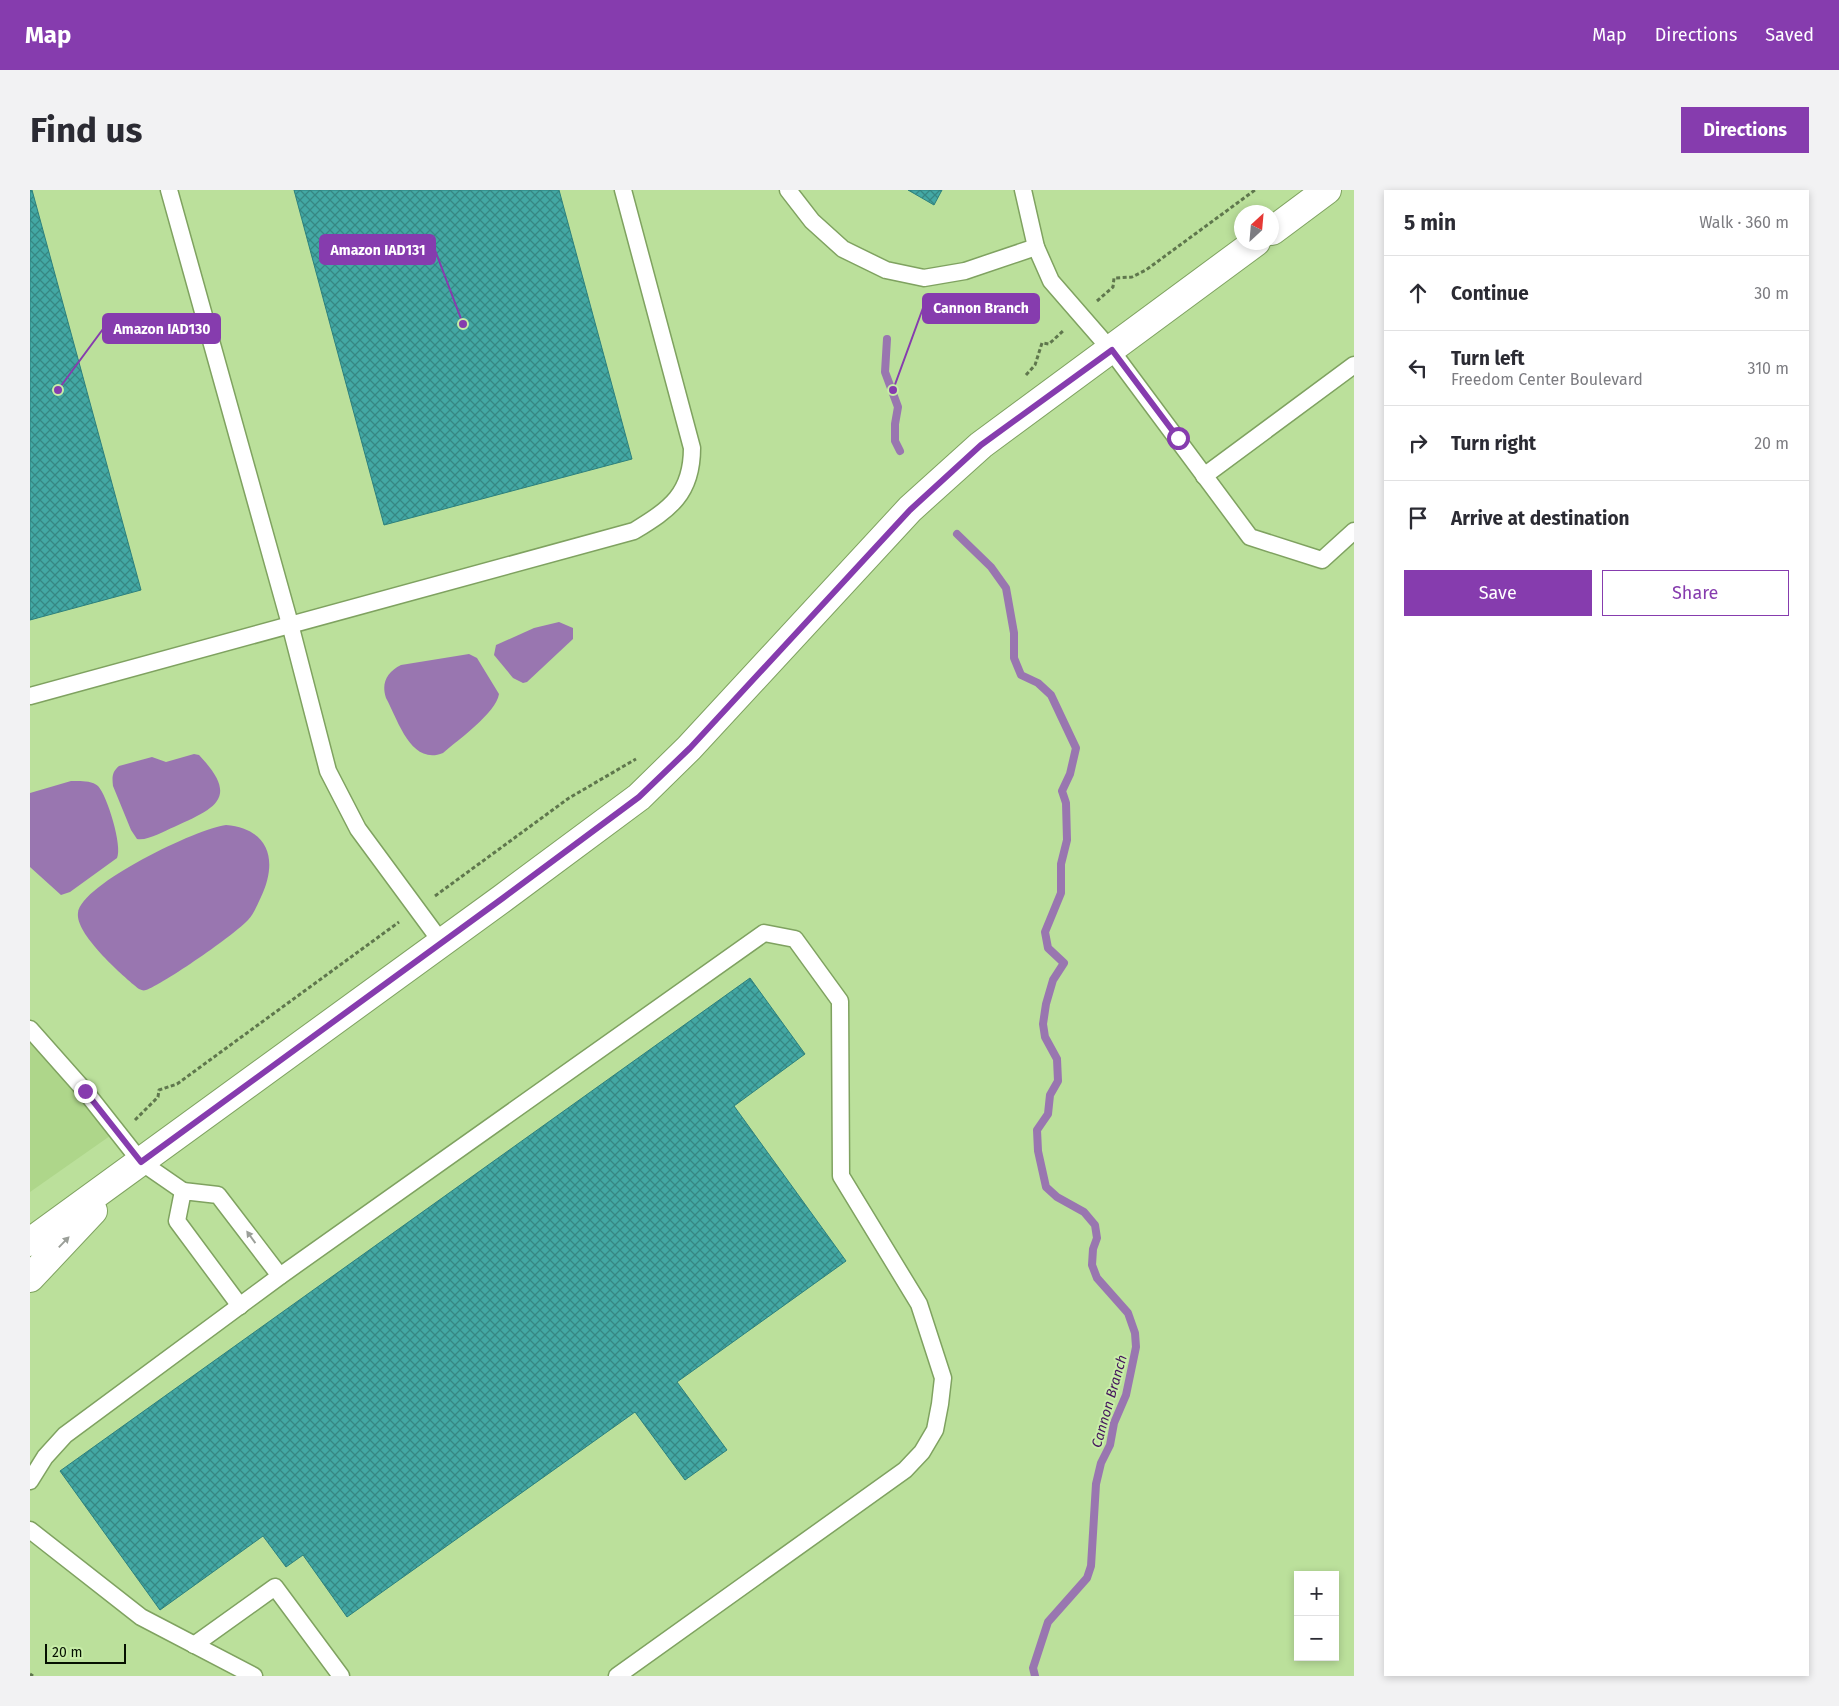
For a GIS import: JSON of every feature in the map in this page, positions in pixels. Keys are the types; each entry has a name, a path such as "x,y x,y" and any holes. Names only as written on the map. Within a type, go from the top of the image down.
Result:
{"street":[{"path":"1279,226 1328,190"},
{"path":"30,1242 442,943 639,797 690,748 910,510 981,445 1245,250"},
{"path":"30,1278 141,1162"}],"lane":[{"path":"169,190 290,624 328,771 358,829 442,943"},
{"path":"30,696 634,531 666,511 681,492 692,470 692,448 623,190"},
{"path":"788,190 812,221 843,249 886,270 924,278 965,271 1036,247"},
{"path":"1023,190 1036,247 1051,281 1112,350 1250,537 1322,560 1354,531"},
{"path":"1204,476 1354,365"},
{"path":"30,1481 45,1457 65,1435 280,1276 764,933 795,939 840,1001 841,1176 919,1304 942,1378 940,1404 934,1430 922,1452 905,1470 617,1676"},
{"path":"30,1029 85,1091 141,1162 182,1191 218,1196 280,1276"},
{"path":"182,1191 177,1221 240,1306"},
{"path":"30,1530 141,1616 254,1676"},
{"path":"194,1645 275,1587 341,1676"}],"path":[{"path":"1113,287 1114,278 1132,277 1146,270 1255,190"},
{"path":"1020,380 1035,364 1042,343 1049,344"},
{"path":"470,870 568,798 613,775 640,756"},
{"path":"158,1097 158,1090 177,1084 368,945"}],"shaded area":[{"path":"559,622 573,628 573,639 527,682 523,683 513,678 494,655 496,645 534,628"},
{"path":"469,654 477,658 499,694 496,701 476,726 443,753 432,755 422,753 407,739 395,718 386,698 384,688 386,678 401,665"},
{"path":"194,754 199,755 218,782 220,792 218,800 201,814 189,820 151,837 137,839 131,830 113,786 115,770 119,766 152,757 166,762"},
{"path":"71,781 92,783 102,791 113,821 118,852 117,858 70,892 61,895 30,867 30,793"},
{"path":"226,825 241,828 252,833 261,840 266,849 269,859 269,871 266,884 254,912 241,927 215,947 155,986 145,990 139,989 101,954 84,932 79,922 78,913 84,901 98,887 143,859 191,836"},
{"path":"30,1031 117,1131 30,1192"}],"building":[{"path":"30,190 32,190 141,590 30,620"},
{"path":"294,190 559,190 632,459 384,525"},
{"path":"908,190 942,190 934,205"},
{"path":"750,978 805,1054 734,1106 846,1261 677,1382 727,1450 685,1480 635,1412 347,1617 303,1555 286,1567 263,1536 160,1610 60,1471"}],"waterway":[{"name":"Cannon Branch","path":"887,339 885,372 898,407 895,441 900,451"},
{"name":"Cannon Branch","path":"957,534 991,567 1006,588 1014,633 1014,658 1021,675 1038,683 1051,695 1076,748 1070,774 1062,791 1066,803 1067,840 1061,864 1061,893 1045,932 1048,948 1064,963 1053,980 1046,1004 1043,1024 1045,1037 1057,1059 1058,1081 1050,1095 1048,1114 1037,1130 1038,1151 1046,1187 1057,1197 1084,1212 1095,1225 1097,1238 1093,1249 1092,1265 1097,1278 1128,1313 1135,1333 1136,1347 1126,1395 1114,1423 1110,1445 1101,1463 1096,1484 1091,1566 1087,1578 1048,1622 1033,1668 1035,1676"}],"place":[{"name":"Amazon IAD131","path":"463,324"},
{"name":"Amazon IAD130","path":"58,390"},
{"name":"Cannon Branch","path":"893,390"}],"route":[{"path":"85,1091 141,1162 639,797 690,748 910,510 981,445 1112,350 1178,438"}]}
